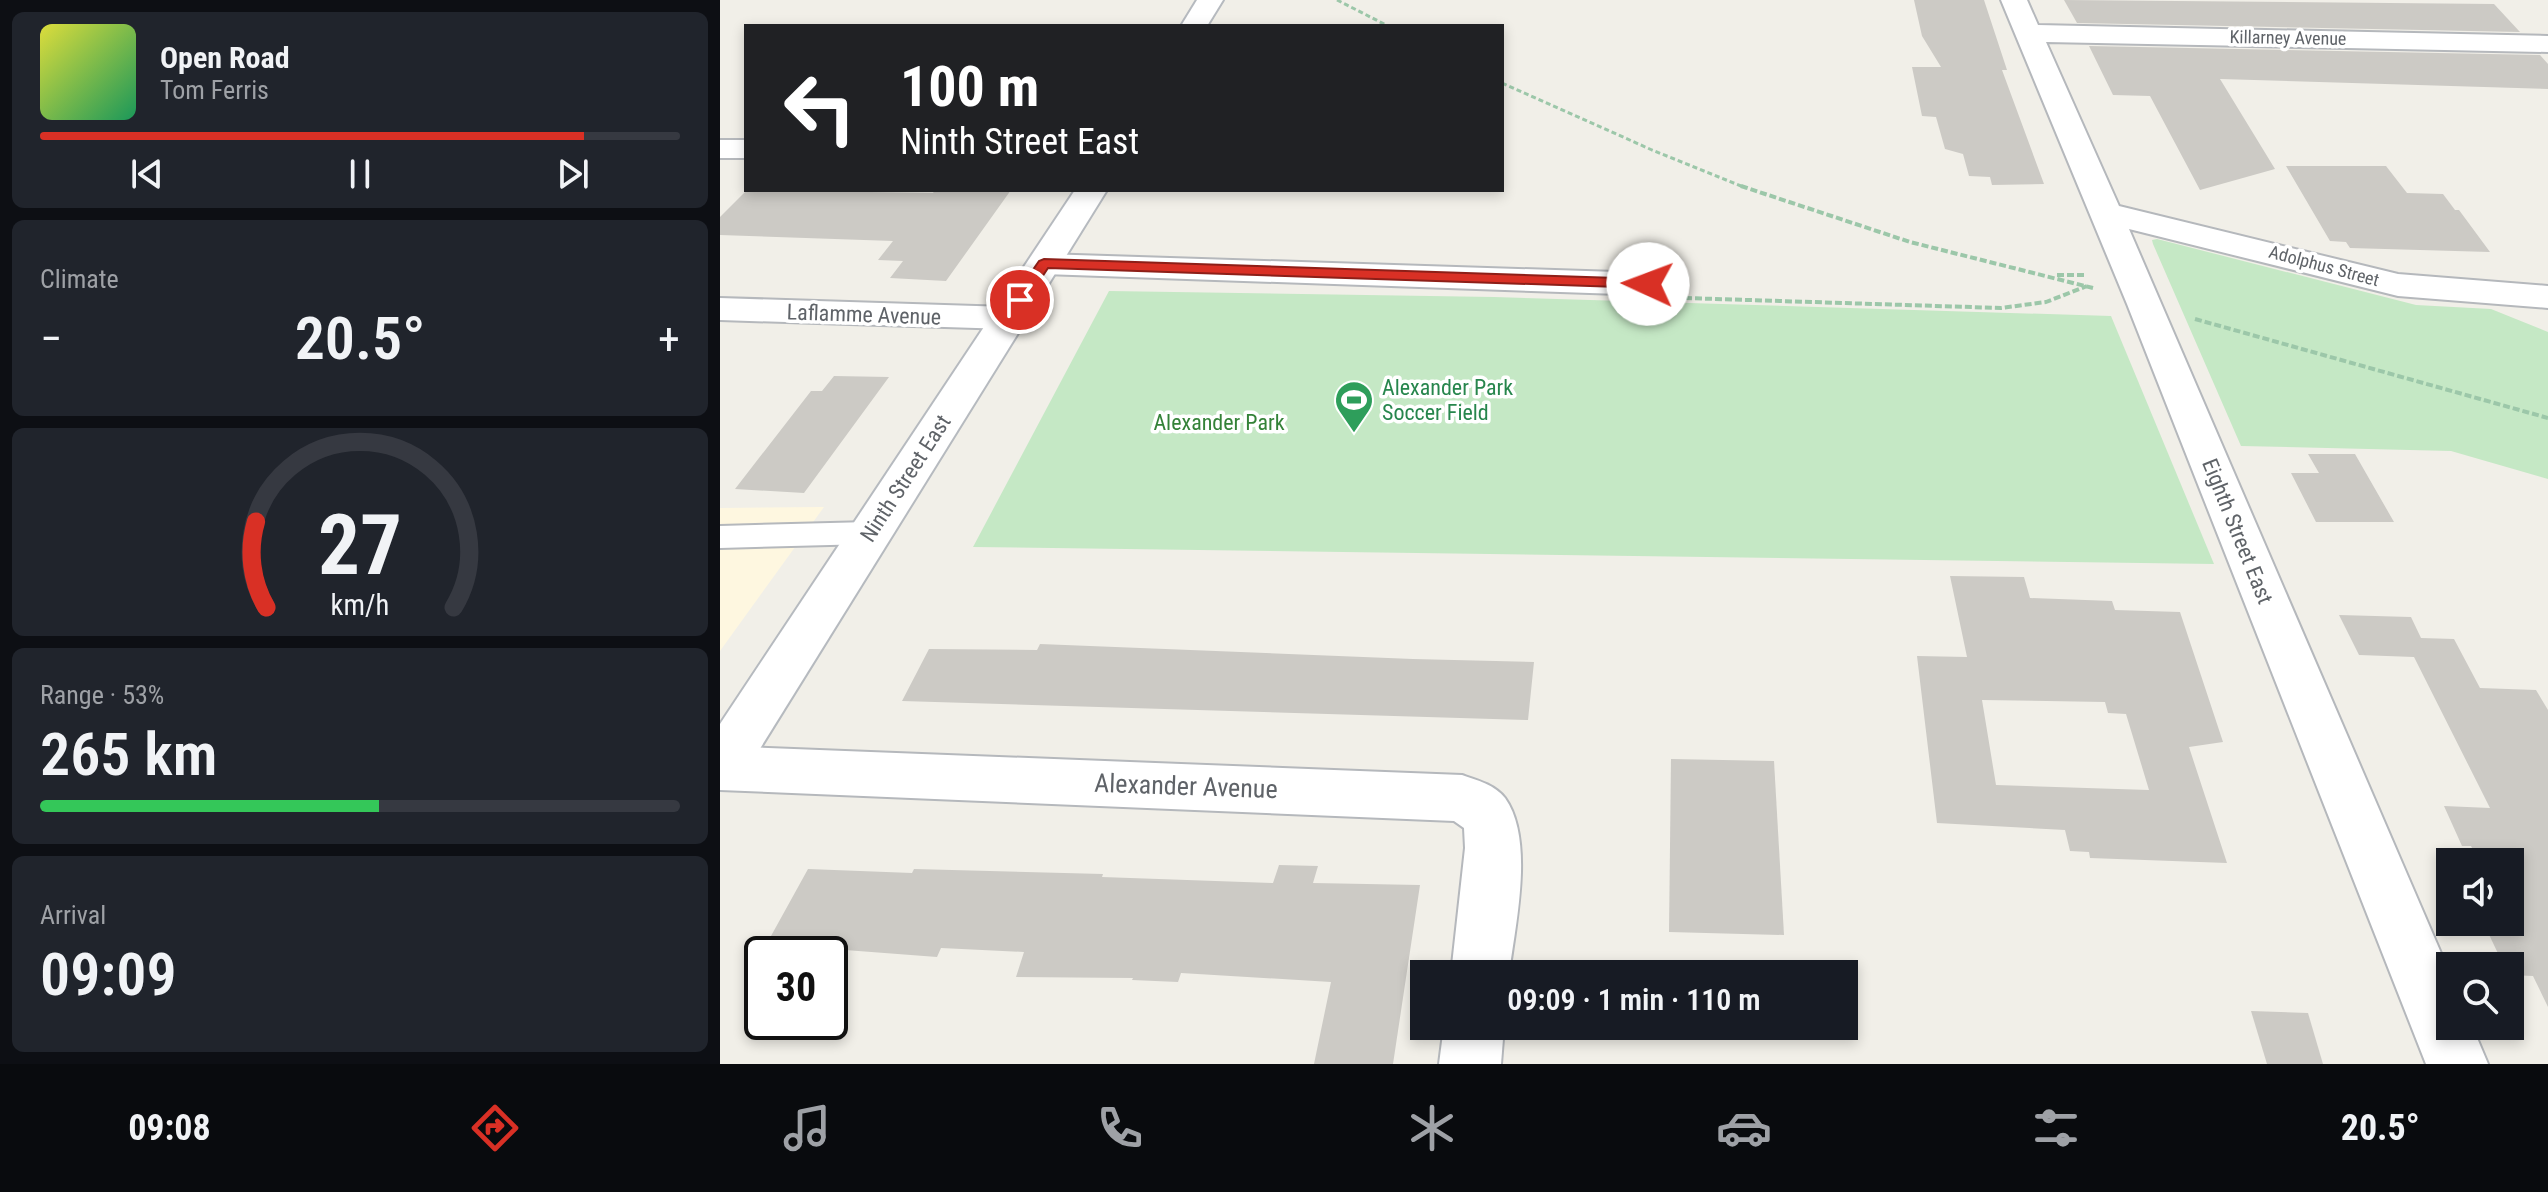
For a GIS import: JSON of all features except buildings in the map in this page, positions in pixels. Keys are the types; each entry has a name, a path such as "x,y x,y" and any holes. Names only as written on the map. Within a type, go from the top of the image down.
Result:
{"street":[{"path":"1195,24 1210,0"},
{"name":"Eighth Street East","path":"2014,0 2145,304 2457,1064"},
{"name":"Killarney Avenue","path":"2027,33 2548,44"},
{"path":"720,149 744,149"},
{"name":"Ninth Street East","path":"720,768 1090,192"},
{"name":"Adolphus Street","path":"2103,212 2398,285 2548,297"},
{"path":"1044,264 1648,284"},
{"name":"Laflamme Avenue","path":"720,309 1008,318"},
{"name":"Alexander Avenue","path":"720,768 1462,798 1479,808 1487,818 1492,835 1493,857 1482,960"},
{"path":"1470,1064 1473,1040"}],"lane":[{"path":"720,537 869,533"}],"path":[{"path":"1337,0 1384,24"},
{"path":"1504,84 1653,151 1770,197 1912,243 2048,275 2548,418"},
{"path":"1648,284 1666,297 2001,308 2046,302 2087,286"}],"shaded area":[{"path":"824,507 720,651 720,508"}],"green space":[{"path":"2152,240 2416,305 2491,309 2548,332 2548,479 2451,451 2241,446 2153,244"},
{"name":"Alexander Park","path":"1109,291 1494,297 2111,316 2214,564 973,547"}],"place":[{"name":"Alexander Park Soccer Field","path":"1354,434"}],"route":[{"path":"1020,300 1044,264 1648,284"}]}
